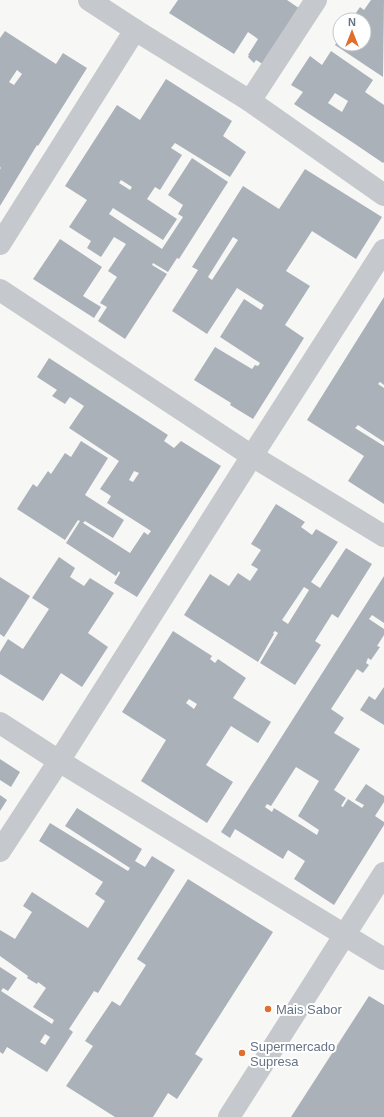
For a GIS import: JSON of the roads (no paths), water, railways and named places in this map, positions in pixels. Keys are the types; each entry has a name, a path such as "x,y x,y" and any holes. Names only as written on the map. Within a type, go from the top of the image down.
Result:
{"street":[{"path":"89,0 250,101 384,196"},
{"path":"250,101 316,0"},
{"path":"0,244 136,30"},
{"path":"0,851 59,761 384,250"},
{"path":"0,290 252,456 384,536"},
{"path":"0,723 59,761 384,959"},
{"path":"229,1117 384,873"}],"place":[{"name":"Mais Sabor","path":"268,1009"},
{"name":"Supermercado Supresa","path":"242,1053"}]}
